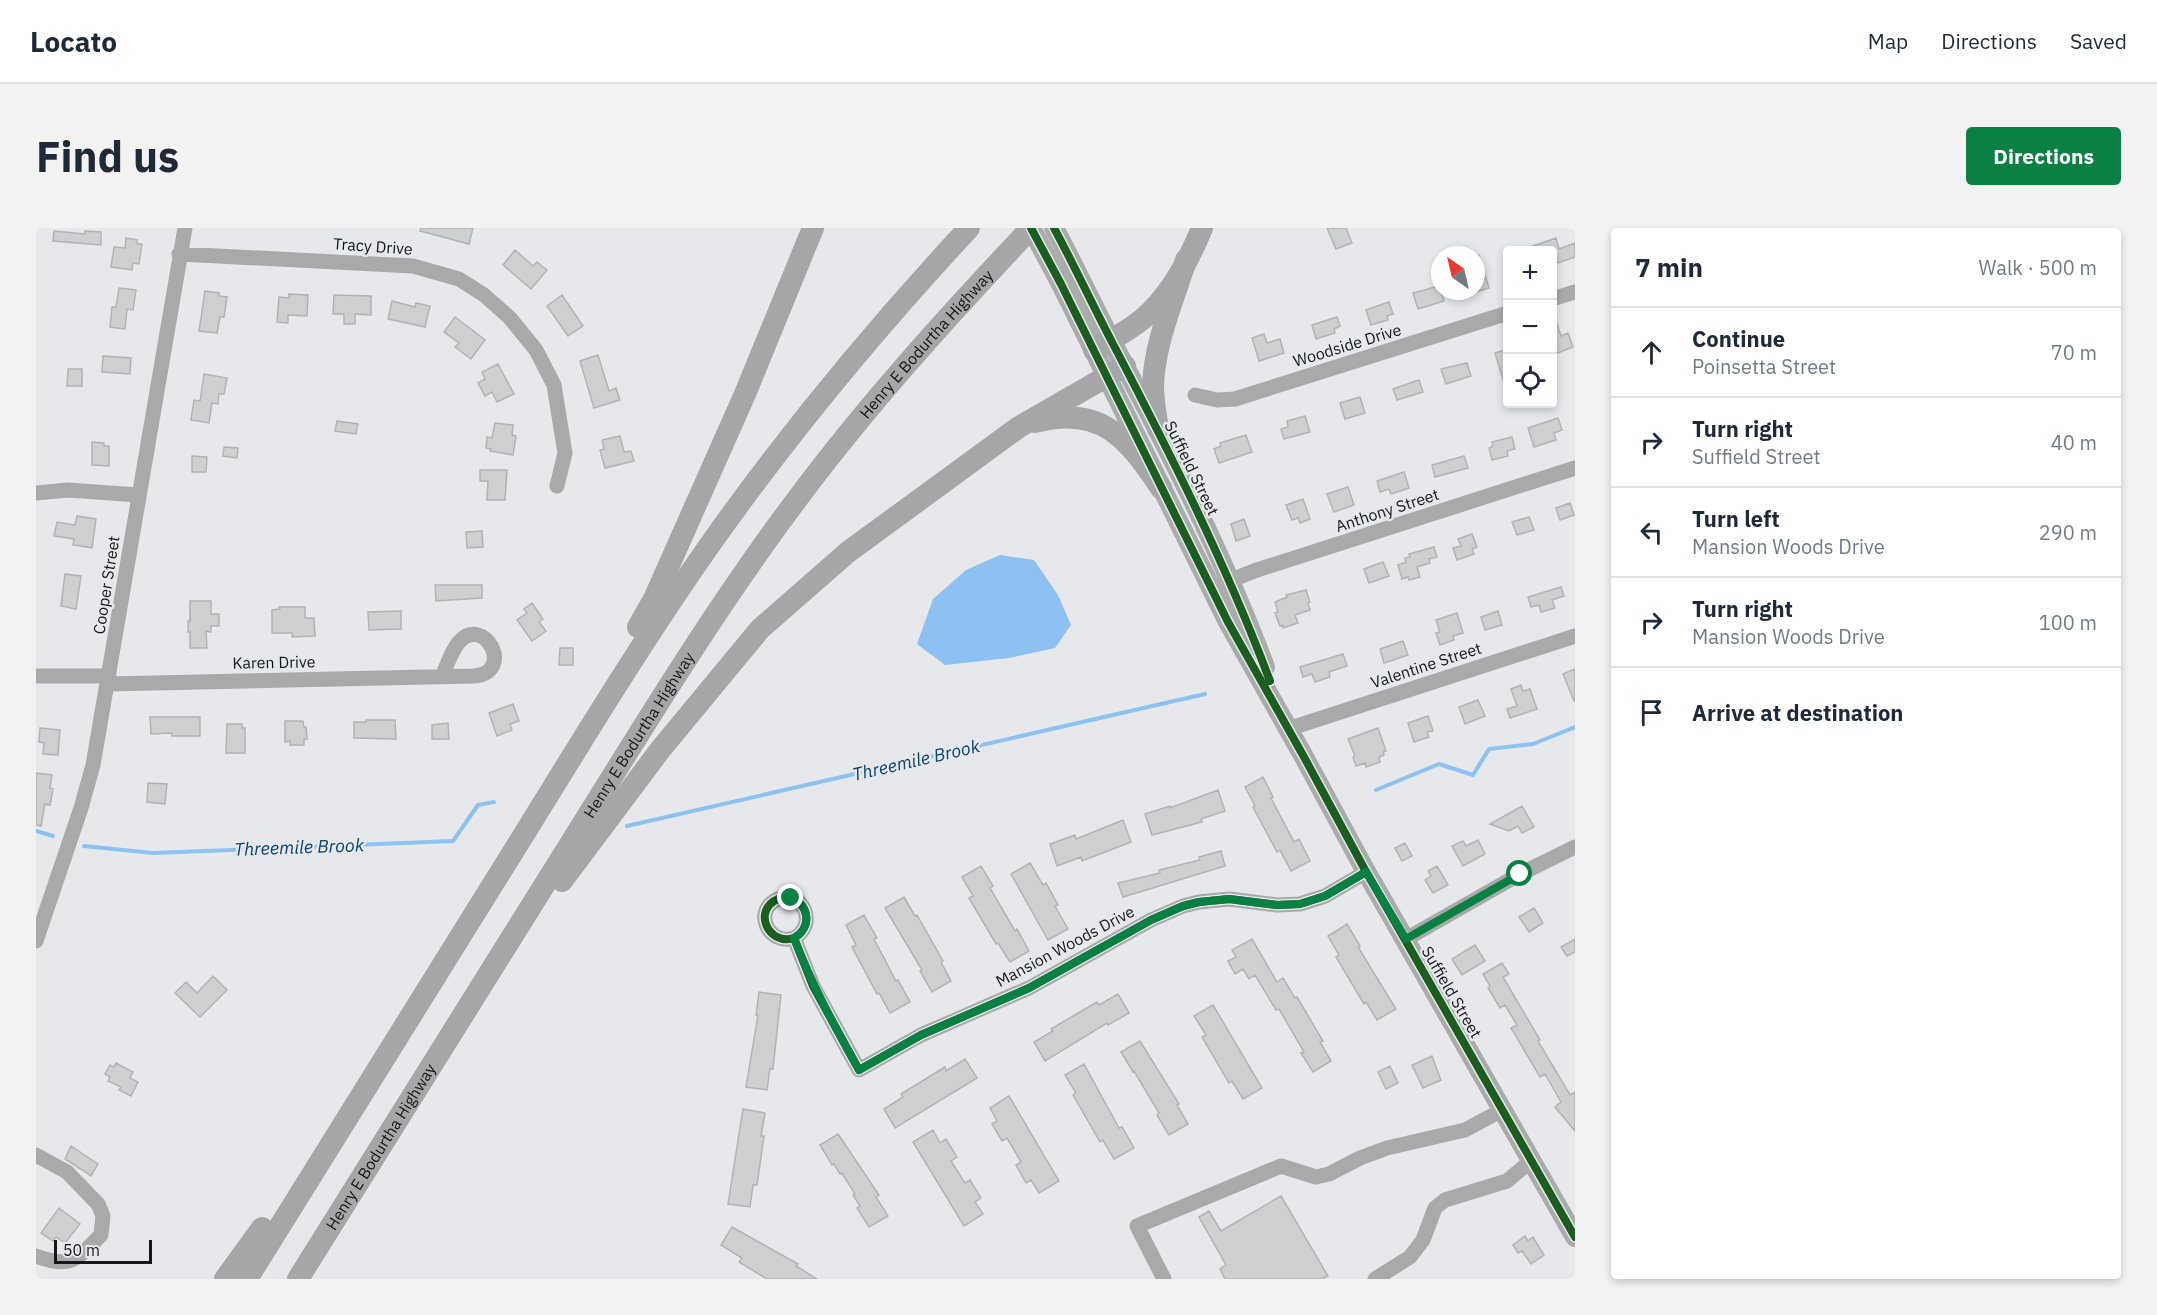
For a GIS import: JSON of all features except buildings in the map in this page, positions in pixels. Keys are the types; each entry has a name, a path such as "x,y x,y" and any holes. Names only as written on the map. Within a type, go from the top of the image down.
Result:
{"highway":[{"path":"516,848 654,599 745,394 813,228"},
{"path":"247,1279 655,626 737,507 796,430 856,356 969,228"},
{"name":"Henry E Bodurtha Highway","path":"298,1279 687,656 769,537 886,387 1031,228"},
{"path":"1103,345 1131,328 1153,310 1168,292 1202,228"},
{"path":"1158,429 1153,390 1154,372 1186,260"},
{"path":"459,1020 660,750 760,629 848,552 1019,427 1116,371"},
{"path":"1019,427 1060,418 1107,426 1132,447 1161,488"},
{"path":"225,1279 376,1071"}],"main road":[{"name":"Suffield Street","path":"1031,228 1103,345"},
{"name":"Suffield Street","path":"1054,228 1116,371 1161,488 1210,588 1366,872 1575,1237"},
{"name":"Suffield Street","path":"1116,371 1158,429 1245,614 1288,729"}],"street":[{"name":"Cooper Street","path":"37,934 86,793 93,765 185,228"},
{"name":"Tracy Drive","path":"180,254 413,266 459,279 484,295 510,318 536,350 554,385 565,453 557,486"},
{"path":"1557,297 1575,292"},
{"name":"Woodside Drive","path":"1195,395 1218,400 1235,399 1503,316"},
{"name":"Anthony Street","path":"1210,588 1575,468"},
{"path":"36,493 68,490 138,495"},
{"name":"Valentine Street","path":"1288,729 1575,636"},
{"name":"Karen Drive","path":"36,676 108,680 442,676"},
{"path":"1406,939 1520,874 1575,847"},
{"name":"Mansion Woods Drive","path":"794,938 813,986 859,1070 921,1035 1029,988 1175,909 1199,902 1222,899 1277,905 1300,904 1325,896 1366,872"},
{"path":"1164,1279 1137,1226 1281,1166 1316,1177 1329,1174 1360,1158 1387,1148 1465,1130 1504,1110"},
{"path":"36,1155 67,1173 98,1204 103,1216 101,1235 70,1262 55,1263 36,1256"},
{"path":"1375,1279 1410,1257 1423,1240 1435,1208 1445,1200 1507,1181 1532,1160"}],"water":[{"path":"1000,555 1034,560 1058,595 1071,625 1055,648 1009,658 945,665 917,644 933,599 966,570"}],"waterway":[{"name":"Threemile Brook","path":"627,826 1205,694"},
{"name":"Threemile Brook","path":"1376,790 1439,764 1473,775 1489,749 1533,744 1575,727"},
{"name":"Threemile Brook","path":"84,846 153,853 453,841 478,805 494,802"},
{"name":"Threemile Brook","path":"36,831 53,836"}],"cycle path":[{"path":"1031,228 1228,622 1364,868 1575,1237"},
{"path":"1054,228 1196,509 1235,594 1270,681"},
{"path":"794,938 805,925 804,910 794,899 787,897 778,899 770,904 766,911 767,926 777,937 794,938 813,986 859,1070 921,1035 1029,988 1151,920 1183,906 1229,899 1277,905 1300,904 1325,896 1366,872"}],"route":[{"path":"791,898 802,905 807,917 804,930 794,938 805,967 821,1002 859,1070 921,1035 1012,997 1151,920 1183,906 1229,899 1277,905 1300,904 1325,896 1366,872 1406,939 1520,874"}]}
